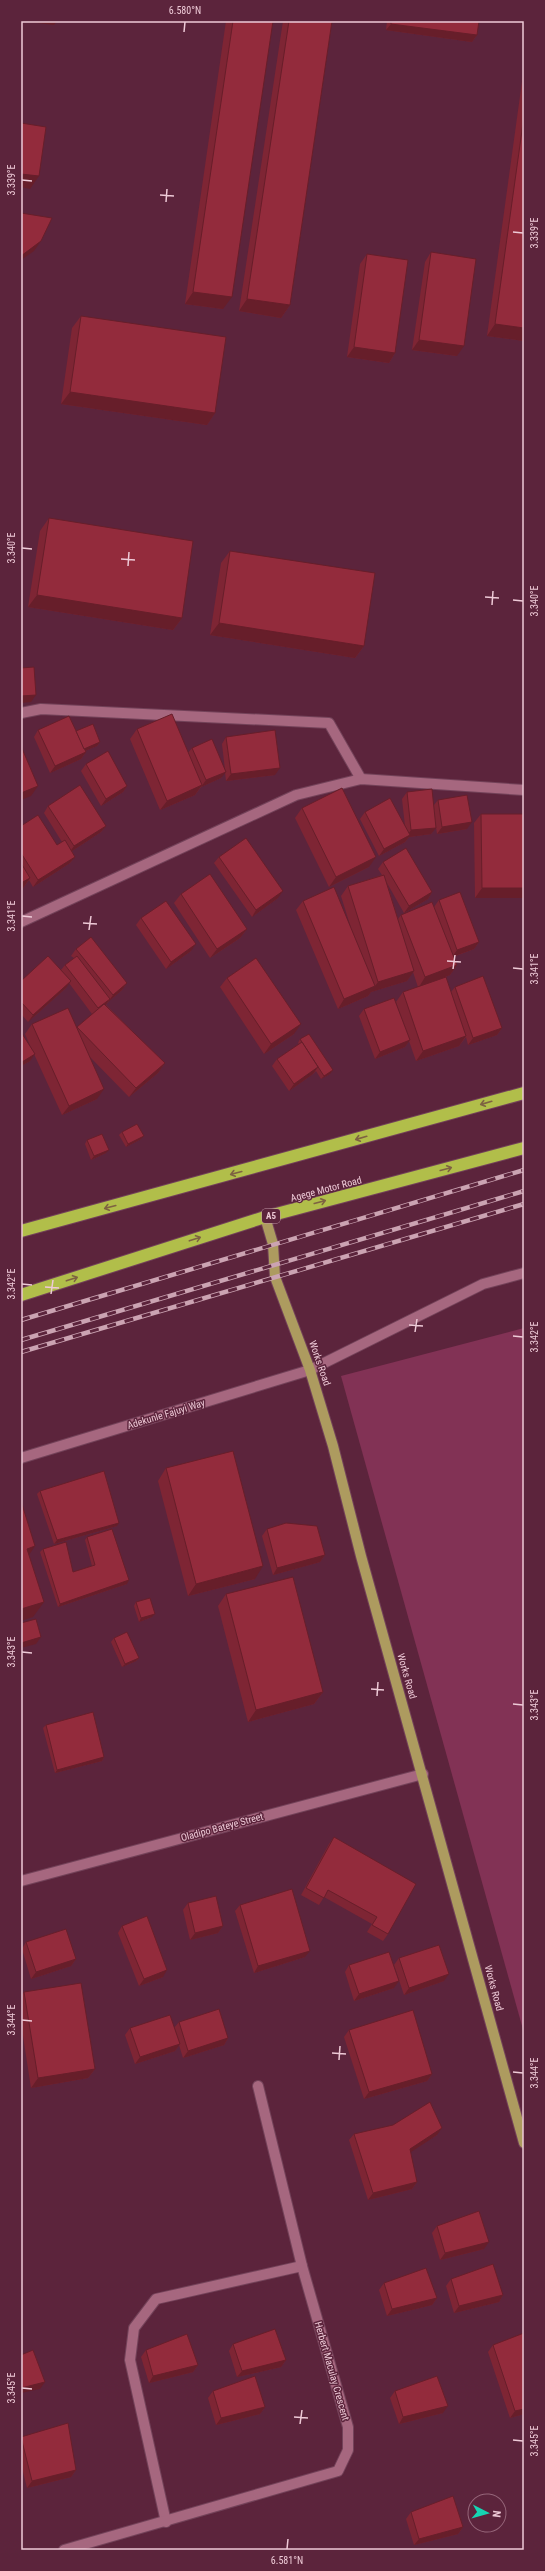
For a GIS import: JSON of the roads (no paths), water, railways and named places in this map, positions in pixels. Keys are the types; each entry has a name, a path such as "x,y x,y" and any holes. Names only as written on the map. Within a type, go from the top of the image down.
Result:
{"highway":[{"path":"21,1231 524,1093"},
{"name":"Agege Motor Road","path":"21,1295 265,1217 524,1148"}],"main road":[{"name":"Works Road","path":"265,1217 273,1244 275,1277 310,1370 524,2143"}],"street":[{"path":"21,713 41,709 329,723 361,778"},
{"path":"21,922 296,795 361,778 524,790"},
{"name":"Adekunle Fajuyi Way","path":"21,1458 310,1370 483,1284 524,1273"},
{"name":"Oladipo Bateye Street","path":"21,1881 423,1774"},
{"name":"Herbert Maculay Crescent","path":"64,2550 166,2522 338,2471 348,2450 348,2427 302,2266 258,2086"},
{"path":"166,2522 130,2360 134,2328 156,2299 302,2266"}],"railway":[{"path":"21,1320 524,1170"},
{"path":"21,1340 524,1191"},
{"path":"21,1352 524,1204"}]}
